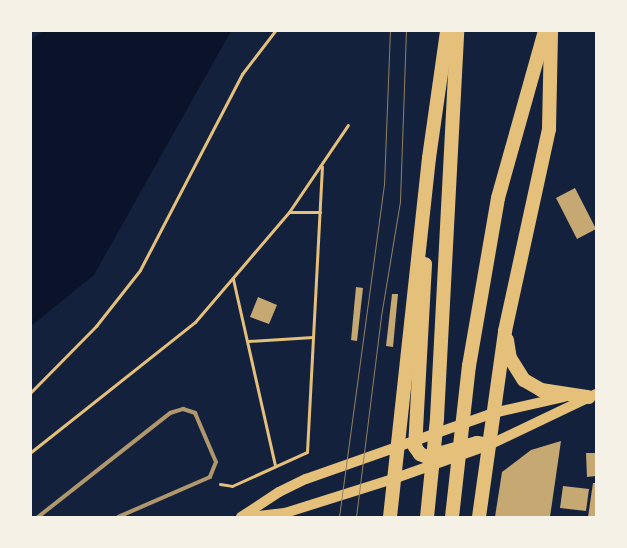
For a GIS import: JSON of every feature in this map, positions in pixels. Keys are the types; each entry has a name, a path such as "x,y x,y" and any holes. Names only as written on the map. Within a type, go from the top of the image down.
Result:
{"highway":[{"path":"390,517 421,235 447,31"},
{"path":"427,517 440,362 456,31"},
{"path":"452,517 468,366 498,198 545,31"},
{"path":"479,517 505,331 549,129 551,31"},
{"path":"421,235 425,290 415,442 417,451 427,457 476,443 489,445"},
{"path":"505,331 510,358 524,380 541,390 592,396"}],"main road":[{"path":"241,517 279,492 306,479 396,449 493,413 557,398 592,396"},
{"path":"251,517 285,513 393,479 489,445 592,396"}],"lane":[{"path":"38,517 176,410 190,410 199,418 216,462 214,470 205,481 118,517"}],"path":[{"path":"31,392 96,326 140,270 242,74 275,31"},
{"path":"31,452 195,322 289,212 348,125"},
{"path":"205,481 232,486 307,452 322,164"},
{"path":"289,212 320,212"},
{"path":"233,278 276,466"},
{"path":"248,341 313,337"}],"water":[{"path":"43,31 231,31 94,275 31,326 31,40"}],"building":[{"path":"575,188 596,229 577,239 556,198"},
{"path":"356,287 363,288 357,341 351,340"},
{"path":"392,294 398,294 393,347 386,346"},
{"path":"258,297 277,305 269,324 250,317"},
{"path":"561,441 550,517 495,517 502,472 531,450"},
{"path":"586,453 596,453 596,476 587,477"},
{"path":"593,483 596,483 596,517 588,517"},
{"path":"563,486 589,489 586,511 560,508"}],"tram line":[{"path":"339,517 384,185 390,31"},
{"path":"356,517 381,316 400,201 406,31"}]}
